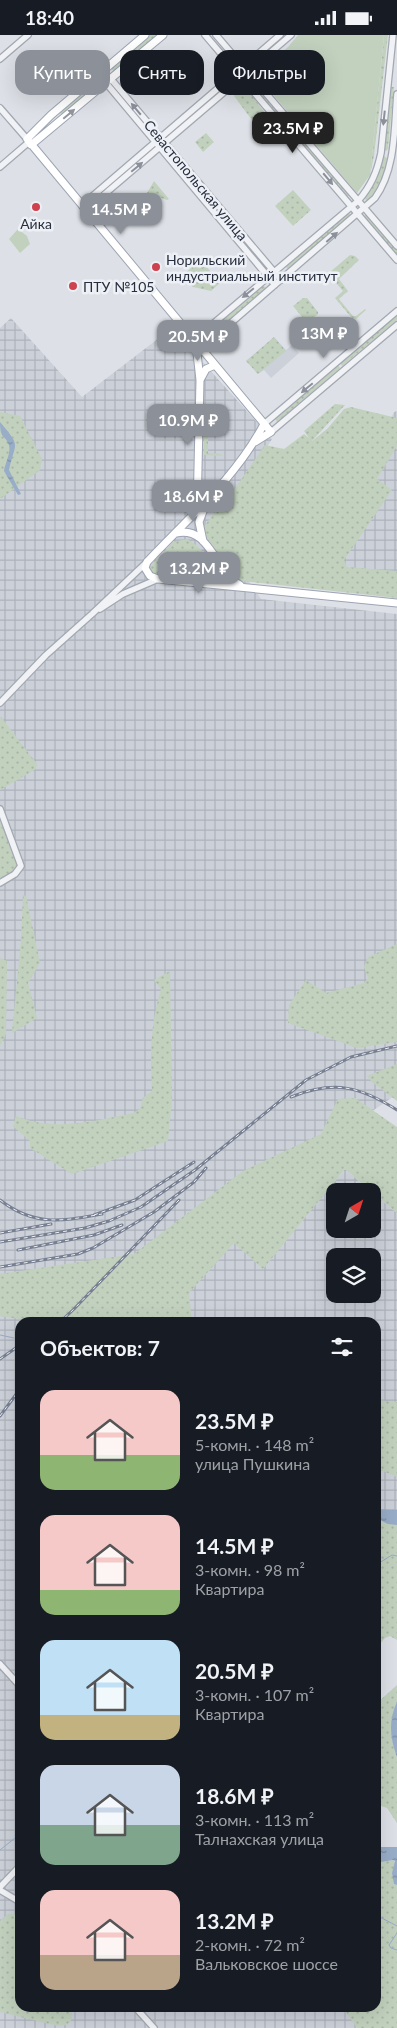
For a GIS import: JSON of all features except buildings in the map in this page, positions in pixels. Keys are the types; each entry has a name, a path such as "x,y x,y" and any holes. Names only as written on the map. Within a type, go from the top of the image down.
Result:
{"main road":[{"path":"29,142 51,115 145,35"},
{"path":"110,79 164,35"},
{"path":"29,142 90,95"},
{"path":"29,142 271,432 255,442"},
{"path":"195,339 198,349 200,380 197,512"},
{"path":"200,380 206,369 215,365"},
{"path":"264,424 255,442 206,503 144,563 147,573 158,579 243,586 397,603"},
{"path":"206,503 200,522 204,541 224,574 243,586"},
{"path":"175,533 192,533 204,541"},
{"path":"216,584 221,581 224,574"}],"street":[{"path":"0,54 22,35"},
{"path":"0,59 28,35"},
{"path":"205,35 218,50"},
{"path":"216,35 229,50"},
{"path":"263,50 280,35"},
{"path":"274,50 291,35"},
{"path":"195,339 358,201 375,177 381,153 393,35"},
{"name":"Севастопольская улица","path":"110,83 226,220 281,280"},
{"path":"160,143 214,93"},
{"path":"202,348 375,199 385,182 391,154 397,94"},
{"path":"84,207 221,95"},
{"path":"256,95 397,260"},
{"path":"267,95 397,246"},
{"path":"0,108 29,142 0,167"},
{"path":"381,153 391,154"},
{"name":"Севастопольская улица","path":"226,220 275,285"},
{"path":"264,424 397,311"},
{"path":"271,432 397,325"},
{"path":"0,703 46,655 92,614 144,563"},
{"path":"92,614 123,594 158,579"},
{"path":"0,809 21,866 15,874 0,883"},
{"path":"0,1664 15,1680"},
{"path":"15,1872 0,1889 15,1899"},
{"path":"140,2012 154,2028"}],"shaded area":[{"path":"11,318 82,397 172,328 272,439 214,531 261,599 397,614 397,1094 345,1130 263,1268 326,1192 326,1238 381,1238 381,1200 397,1213 397,1590 381,1594 381,1317 15,1317 15,2012 381,2012 397,2028 0,2028 0,328"},
{"path":"274,337 286,350 292,345 299,353 271,378 264,370 258,374 246,361"},
{"path":"397,411 397,578 335,571 364,475 394,412"},
{"path":"345,1169 362,1183 333,1183"}],"green space":[{"path":"150,35 159,35 142,50 132,50"},
{"path":"298,35 384,35 370,175 357,193 273,95 325,95 325,50 284,50"},
{"path":"384,35 388,35 374,156 370,175"},
{"path":"120,60 120,69 115,73 111,68"},
{"path":"391,87 394,87 388,149 386,151 384,149"},
{"path":"79,95 88,95 63,116 59,112"},
{"path":"251,95 277,128 266,139 234,96"},
{"path":"259,95 264,95 290,125 287,127"},
{"path":"294,129 350,195 347,197 290,132"},
{"path":"206,133 214,142 203,152 195,142"},
{"path":"384,156 387,158 381,181 373,195 366,201 365,197 377,179"},
{"path":"154,181 169,199 147,193"},
{"path":"293,190 311,210 293,226 275,206"},
{"path":"348,212 351,216 288,269 285,266"},
{"path":"366,214 397,250 397,256 363,217"},
{"path":"18,229 27,236 30,244 20,253 9,239"},
{"path":"350,255 355,256 359,260 339,279 348,291 339,299 353,316 366,310 356,319 351,317 335,298 343,291 330,276 330,272"},
{"path":"201,260 220,283 211,291 193,287 188,282 185,273"},
{"path":"263,285 266,288 207,339 204,335"},
{"path":"303,298 307,298 318,312 307,323 293,306"},
{"path":"397,315 397,320 342,366 340,363"},
{"path":"274,337 286,351 258,374 246,361"},
{"path":"338,365 340,368 277,422 275,419"},
{"path":"335,404 345,405 312,441 328,428 344,409 351,407 397,418 397,446 377,479 392,490 344,560 347,567 397,571 397,598 242,581 232,574 204,533 203,528 226,497 232,493 265,445 284,449 304,434 309,438 304,431"},
{"path":"0,412 20,416 42,459 40,470 0,499"},
{"path":"204,415 205,421 208,421 208,453 223,456 204,455"},
{"path":"187,539 207,556 214,568 216,580 212,582 151,573 149,568 173,542"},
{"path":"0,718 37,764 36,769 0,790"},
{"path":"0,821 17,865 12,874 0,880"},
{"path":"23,895 26,896 40,963 28,983 37,1018 12,1033 21,941"},
{"path":"397,944 397,1042 357,1048 288,1023 289,1005 306,980 326,993 364,983 368,978 364,967 368,957"},
{"path":"0,958 7,961 6,1034 0,1046"},
{"path":"170,971 172,1100 168,1141 72,1174 30,1148 30,1141 13,1126 16,1116 30,1121 59,1124 89,1122 133,1113 140,1109 143,1098 152,1091 152,1040 161,989 154,980"},
{"path":"397,1064 397,1101 367,1076"},
{"path":"355,1098 397,1127 397,1213 381,1199 381,1183 362,1183 345,1169 334,1183 326,1183 326,1192 263,1269 234,1243 189,1293 191,1317 15,1318 0,1316 0,1274 134,1254 243,1171 321,1134 338,1099"},
{"path":"381,1400 397,1402 397,1477 381,1470"},
{"path":"381,1517 397,1523 397,1640 390,1636 381,1643"},
{"path":"397,1685 397,1823 387,1808 381,1806 381,1699"},
{"path":"393,1860 395,1862 394,1884 397,1885 397,2028 357,2028 346,2012 381,2012 381,1862"},
{"path":"8,1914 15,1915 15,2012 72,2012 71,2021 66,2025 58,2026 0,2012 0,1921"}],"water":[{"path":"0,422 12,436 15,445 9,470 21,494 18,495 4,471 9,455 9,445 1,432"},
{"path":"381,1509 397,1510 397,1525 381,1520"},
{"path":"397,1702 397,1757 393,1743 391,1723"},
{"path":"381,1847 397,1847 397,1885 394,1884 392,1873 395,1861 381,1862"}],"waterway":[{"path":"0,1335 14,1338"},
{"path":"381,1562 392,1555 397,1556"},
{"path":"0,1850 15,1838"},
{"path":"381,1918 397,1926"},
{"path":"397,1933 389,1945 397,1950"}],"railway":[{"path":"0,1242 85,1228 109,1221 141,1207 195,1170 306,1080 351,1057 397,1046"},
{"path":"291,1097 320,1088 346,1088 370,1095 397,1110"},
{"path":"94,1215 135,1200 194,1162"},
{"path":"0,1267 78,1254 93,1248 154,1212 194,1182 206,1168"},
{"path":"0,1200 25,1215 49,1220 74,1219 102,1214"},
{"path":"65,1317 179,1200"},
{"path":"0,1233 51,1224"},
{"path":"18,1250 94,1235 122,1225"},
{"path":"0,1359 15,1348"},
{"path":"0,1416 15,1396"}],"place":[{"name":"Айка","path":"36,207"},
{"name":"Норильский индустриальный институт","path":"156,267"},
{"name":"ПТУ №105","path":"73,286"}]}
